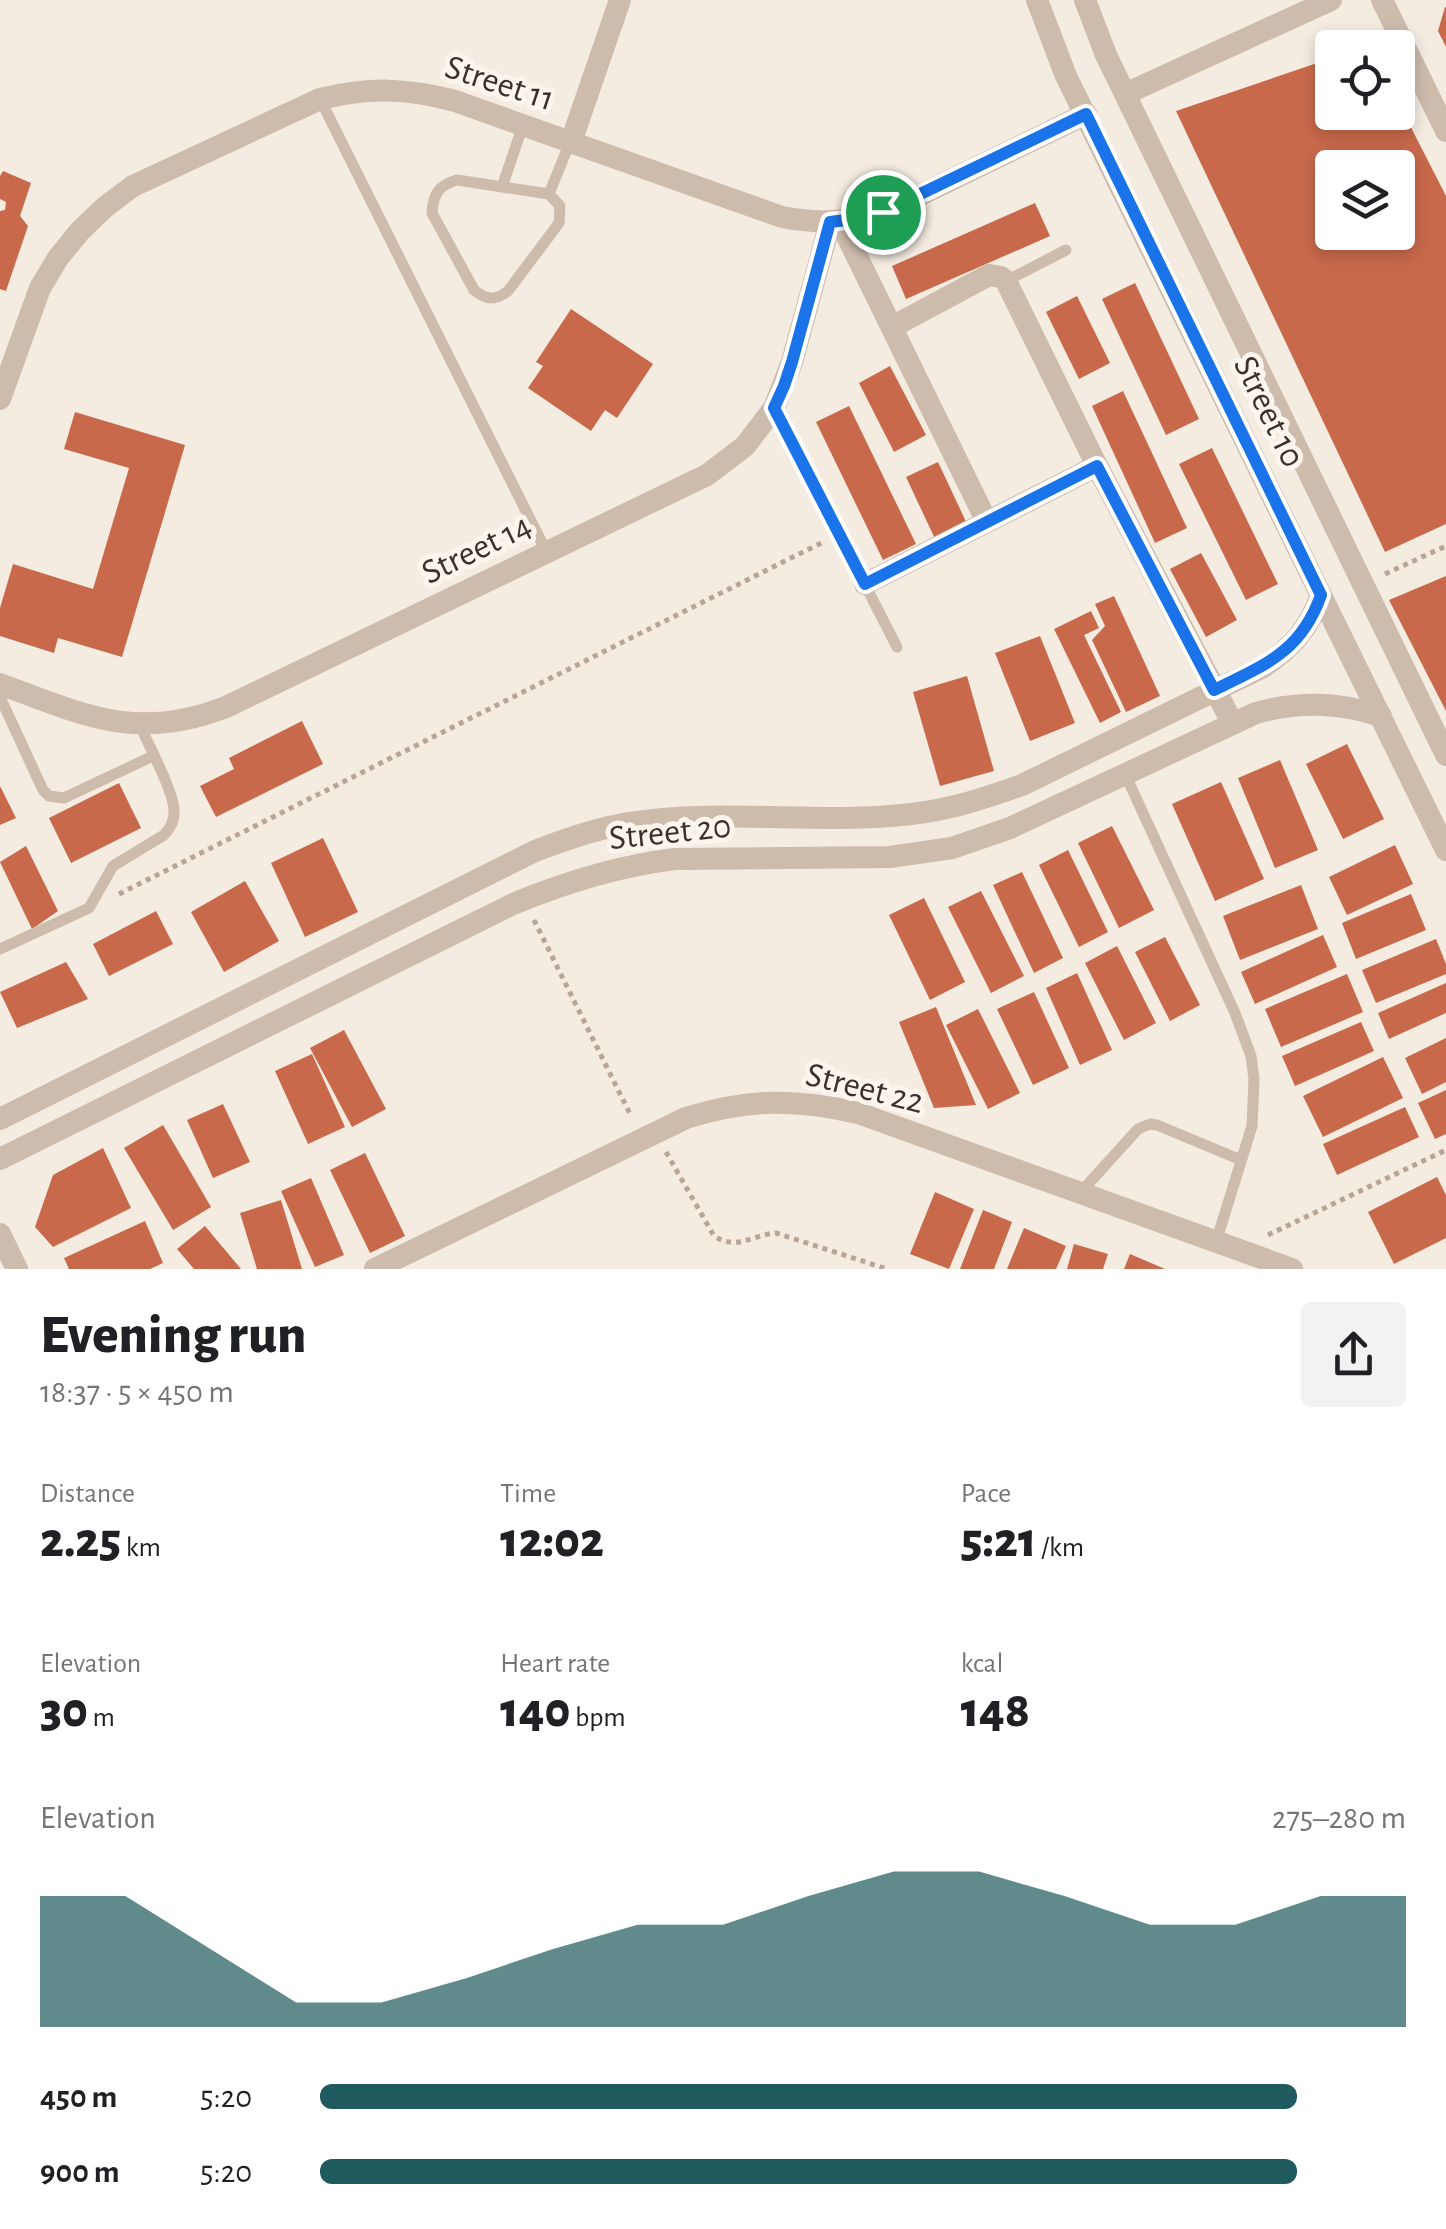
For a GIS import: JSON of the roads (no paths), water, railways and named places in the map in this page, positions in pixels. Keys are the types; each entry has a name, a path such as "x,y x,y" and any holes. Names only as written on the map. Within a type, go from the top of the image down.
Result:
{"street":[{"path":"571,142 620,0"},
{"name":"Street 10","path":"1037,0 1066,76 1446,850"},
{"name":"Street 10","path":"1085,0 1106,54 1446,755"},
{"path":"1126,94 1332,0"},
{"path":"1382,0 1446,131"},
{"name":"Street 11","path":"0,399 40,288 58,258 105,207 133,186 320,98 370,90 422,92 456,100 782,217 806,222 835,222 883,212 1086,114"},
{"path":"835,222 892,327 988,522"},
{"name":"Street 14","path":"0,684 92,718 140,725 184,721 226,707 707,475 745,446 774,408 835,222"},
{"path":"892,327 989,275 1006,281 1097,466 1232,724"},
{"path":"1179,304 1218,284"},
{"path":"865,584 1097,466"},
{"name":"Street 20","path":"0,1119 562,840 665,818 884,817 944,809 1022,785 1279,657 1305,629 1321,595"},
{"name":"Street 20","path":"0,1159 524,899 580,878 645,862 890,857 952,848 1010,828 1256,713 1299,704 1341,706 1381,716"},
{"path":"131,1054 148,1086"},
{"name":"Street 22","path":"375,1269 686,1118 754,1102 789,1101 858,1113 1292,1269"},
{"path":"0,1234 17,1269"}],"lane":[{"path":"320,98 547,553"},
{"path":"502,187 523,125"},
{"path":"549,194 571,142"},
{"path":"457,180 502,187 549,194 560,206 559,223 508,292 492,299 474,290 432,212 432,201 437,190 457,180"},
{"path":"1006,281 1066,250"},
{"path":"774,408 898,647"},
{"path":"0,696 48,796 64,798 153,756"},
{"path":"0,950 89,908 113,866 164,834 173,820 173,802 140,725"},
{"path":"1125,774 1244,1034 1254,1079 1252,1126 1241,1160 1227,1246"},
{"path":"1080,1193 1138,1130 1150,1124 1241,1160"}]}
